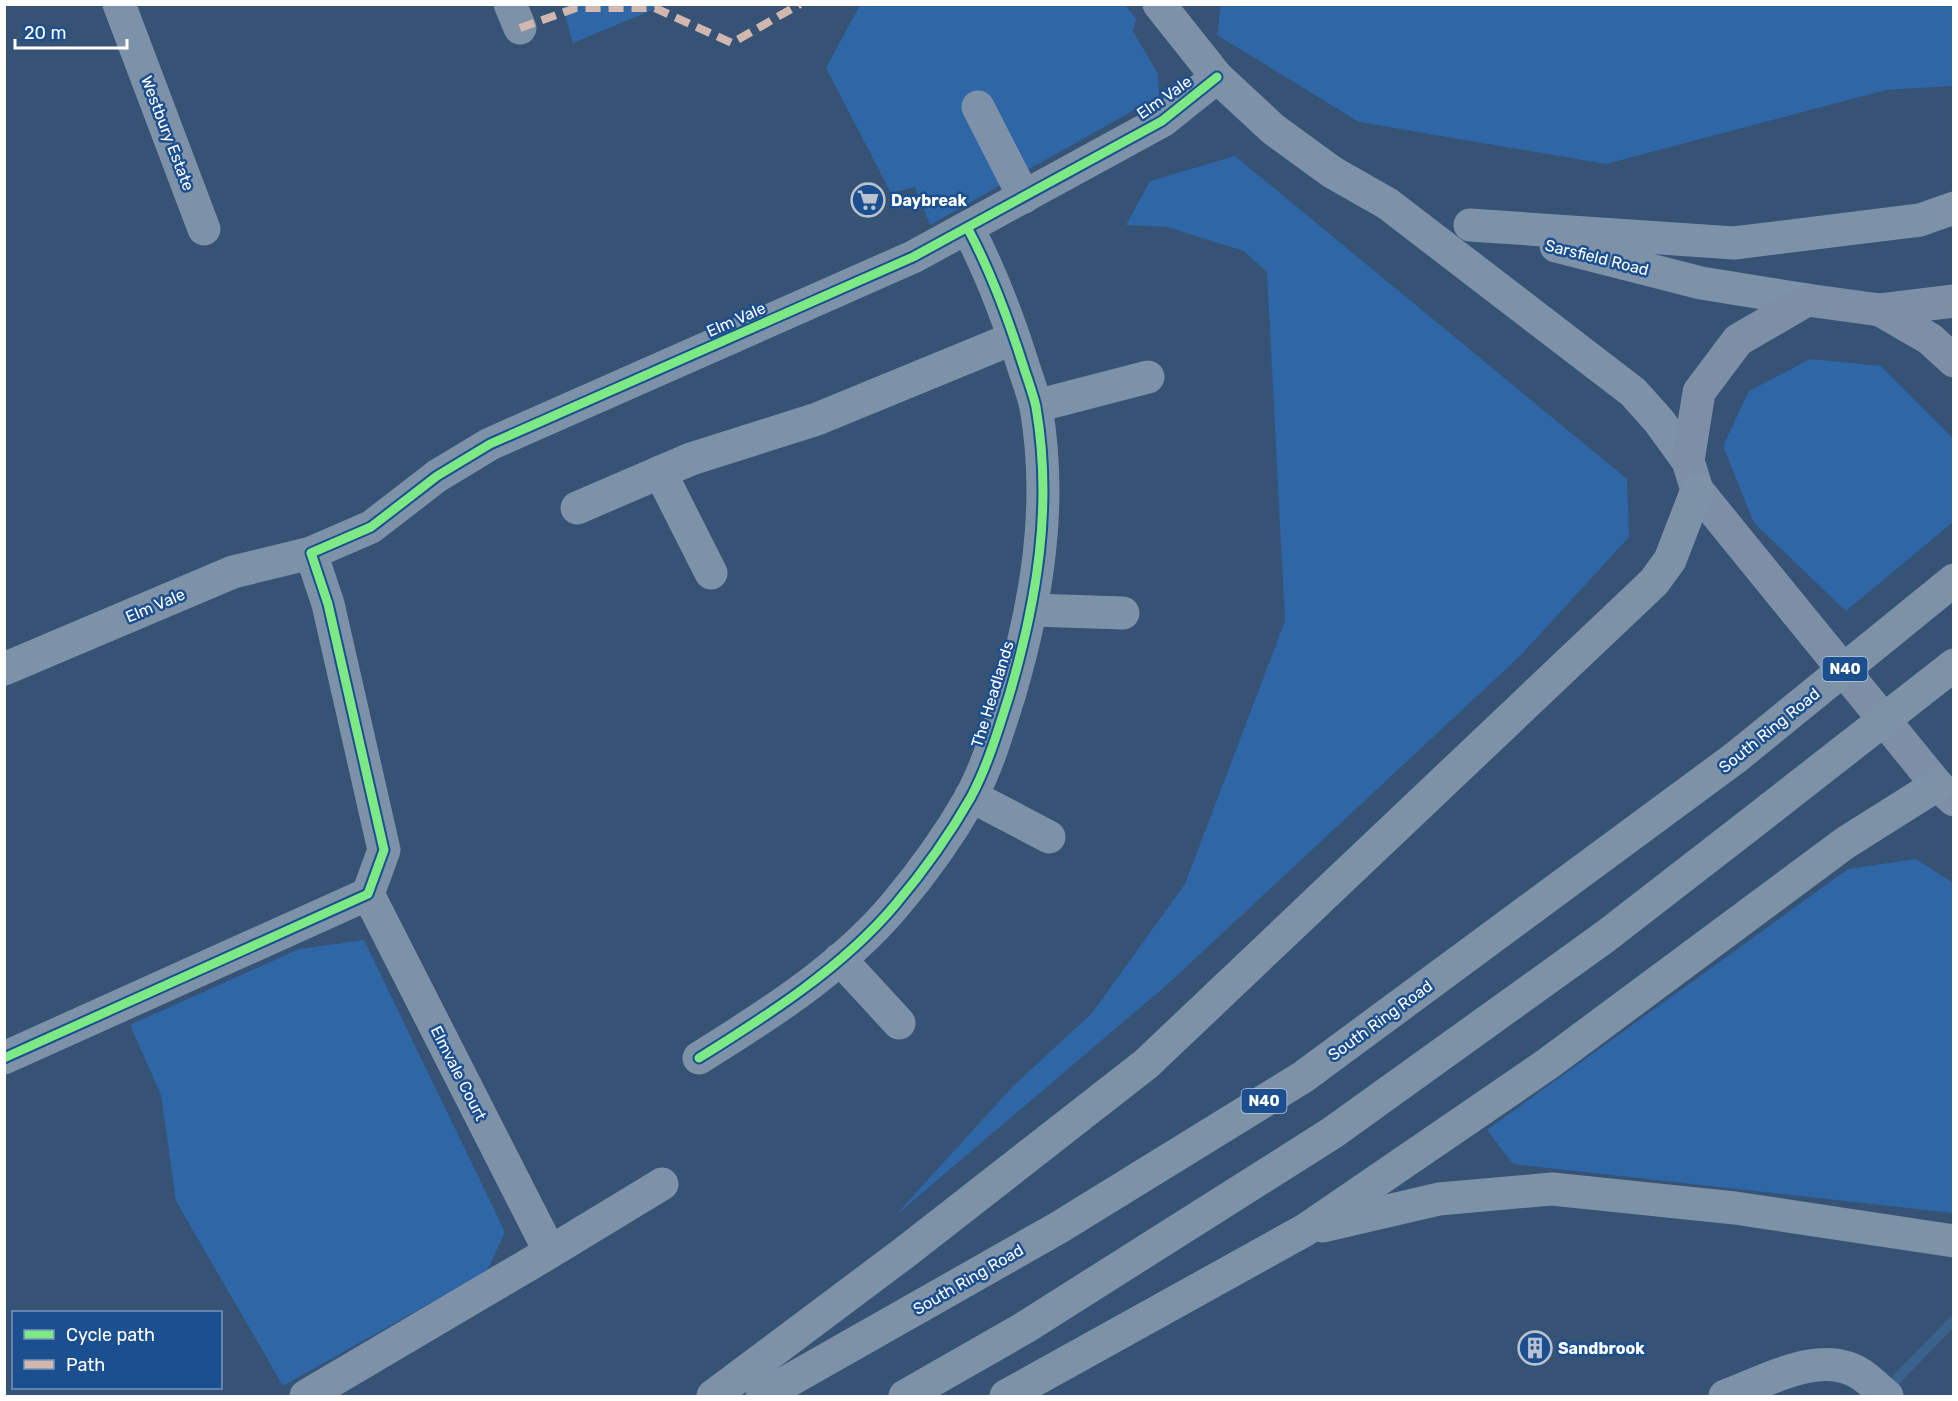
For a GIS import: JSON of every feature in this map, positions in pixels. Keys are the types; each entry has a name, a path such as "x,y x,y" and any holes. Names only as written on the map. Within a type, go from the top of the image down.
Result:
{"highway":[{"path":"713,1396 904,1253 1146,1064 1654,582 1670,560 1692,476"},
{"name":"South Ring Road","path":"762,1396 1058,1228 1303,1077 1735,758 1953,579"},
{"path":"905,1396 1024,1328 1332,1133 1606,936 1953,665"},
{"path":"1006,1396 1305,1230 1546,1065 1845,843 1945,793"},
{"path":"1305,1230 1440,1199 1552,1189 1736,1208 1953,1241"}],"main road":[{"path":"1945,793 1692,476 1699,392 1738,339 1807,300 1880,310 1953,302"},
{"path":"1880,310 1930,339 1953,361"}],"street":[{"name":"Westbury Estate","path":"119,4 204,229"},
{"name":"Sarsfield Road","path":"1159,4 1217,77 1273,129 1332,172 1388,204 1633,392 1659,421 1692,476"},
{"name":"Elm Vale","path":"4,669 233,572 310,553 371,527 437,476 490,444 913,257 1162,121 1217,77"},
{"path":"978,107 1024,197"},
{"name":"Sarsfield Road","path":"1388,204 1701,283 1807,300"},
{"path":"1470,225 1734,243 1920,220 1953,208"},
{"name":"The Headlands","path":"699,1058 768,1014 840,959 894,906 941,844 971,796 994,743 1033,610 1042,552 1041,463 1036,405 987,264 968,229"},
{"path":"577,508 691,459 817,419 1014,338"},
{"path":"1036,405 1148,377"},
{"path":"660,472 711,573"},
{"path":"4,1058 368,894 384,850 328,604 310,553"},
{"path":"1033,610 1122,613"},
{"path":"971,796 1049,837"},
{"name":"Elmvale Court","path":"368,894 550,1252"},
{"path":"840,959 899,1023"},
{"path":"306,1396 662,1184"},
{"path":"1725,1396 1808,1367 1838,1365 1861,1374 1887,1396"}],"shaded area":[{"path":"562,4 664,5 573,43"},
{"path":"1221,4 1953,5 1953,86 1886,90 1606,164 1359,122 1217,35"},
{"path":"860,5 1125,5 1136,19 1133,31 1158,74 1159,96 930,225 915,187 891,193 826,68"},
{"path":"1235,156 1627,479 1629,537 1521,655 1168,984 895,1216 1013,1086 1092,1013 1185,884 1285,621 1267,272 1244,251 1167,227 1126,225 1150,181"},
{"path":"1810,359 1881,366 1953,438 1953,522 1846,611 1754,523 1723,446 1749,391"},
{"path":"1916,859 1953,883 1953,1213 1513,1164 1487,1130 1848,869"},
{"path":"364,940 505,1232 487,1271 283,1386 176,1201 161,1095 130,1025 299,949"}],"waterway":[{"path":"1885,1391 1954,1320"}],"marked path":[{"path":"520,28 576,8 655,8 732,43 800,4"}],"cycle path":[{"path":"4,1058 368,894 384,850 328,604 311,553 371,527 437,476 490,444 913,257 1162,121 1217,77"},
{"path":"699,1058 751,1025 828,970 874,928 895,905 936,852 971,797 988,760 1001,722 1019,660 1034,589 1042,517 1041,444 1035,402 1017,347 992,279 968,229"}],"place":[{"name":"Daybreak","path":"868,200"},
{"name":"Sandbrook","path":"1535,1348"}]}
